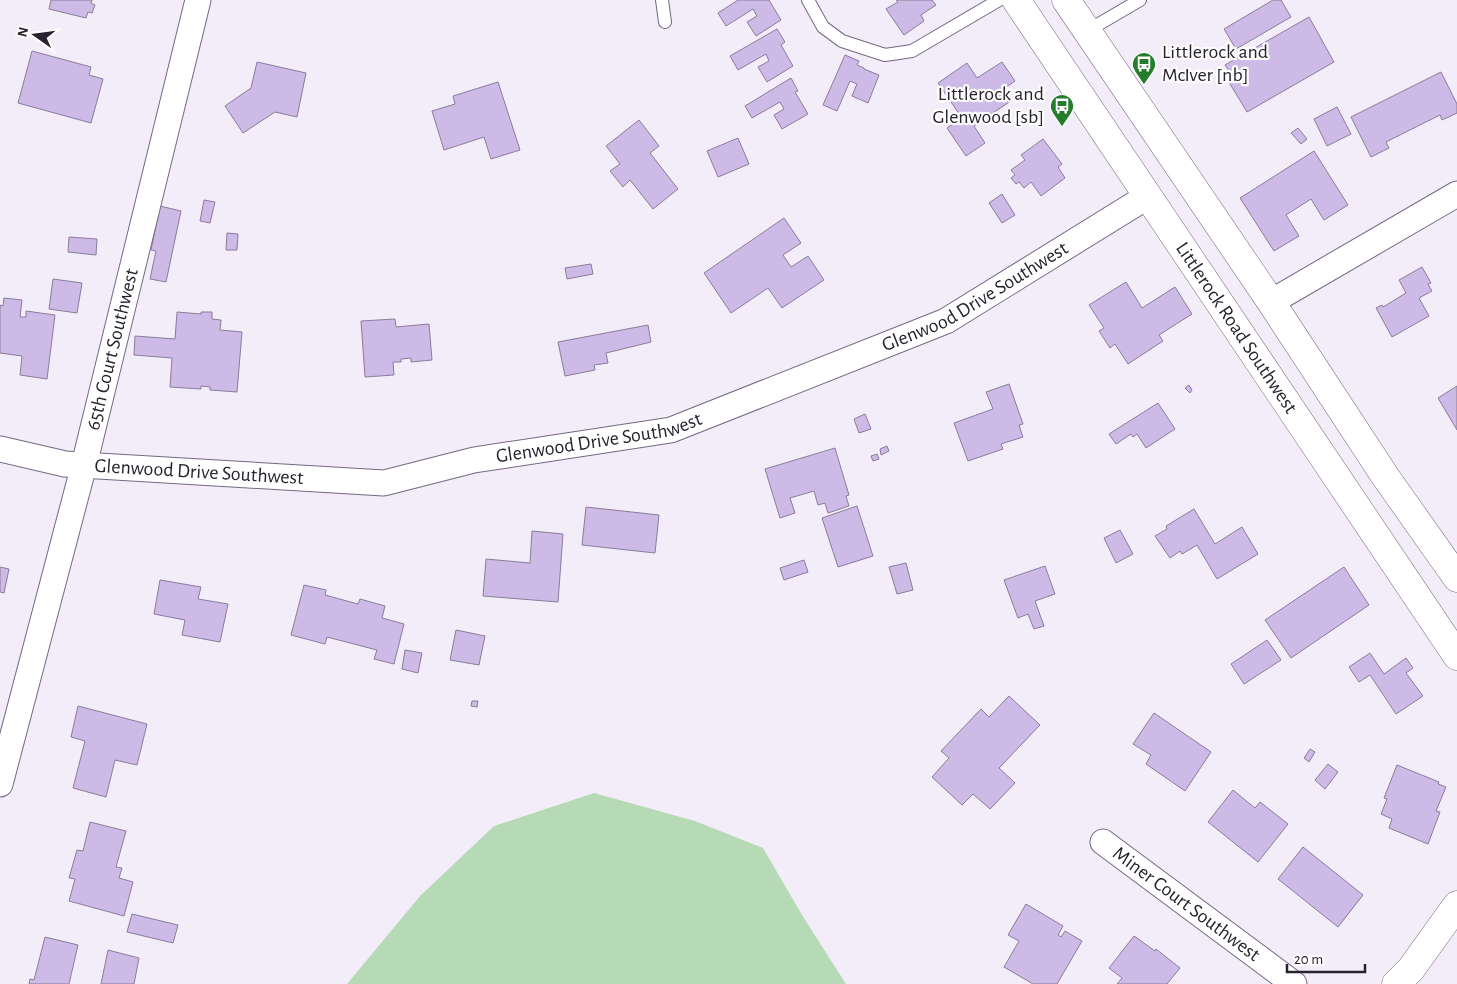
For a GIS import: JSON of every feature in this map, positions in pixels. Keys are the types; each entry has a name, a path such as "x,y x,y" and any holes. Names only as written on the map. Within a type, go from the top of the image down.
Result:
{"main road":[{"name":"Littlerock Road Southwest","path":"1016,0 1457,656"},
{"name":"Littlerock Road Southwest","path":"1066,0 1270,302 1384,476 1457,578"},
{"path":"1404,976 1457,905"},
{"path":"1404,976 1457,932"}],"street":[{"name":"65th Court Southwest","path":"0,784 84,465 198,0"},
{"path":"1270,302 1457,194"},
{"name":"Glenwood Drive Southwest","path":"0,449 65,464 384,483 474,460 671,430 946,321 1148,196"},
{"name":"Miner Court Southwest","path":"1103,842 1294,984"}],"lane":[{"path":"662,0 666,22"},
{"path":"808,0 823,27 842,41 885,55 912,51 999,0"},
{"path":"1087,31 1140,0"}],"green space":[{"path":"594,793 695,821 763,848 802,915 846,984 347,984 420,896 494,826"}],"building":[{"path":"51,0 92,0 91,3 95,5 92,13 88,12 86,18 49,9"},
{"path":"738,0 769,0 781,20 756,36 747,22 757,16 753,9 726,26 718,13"},
{"path":"896,0 932,0 936,5 921,15 924,21 904,35 886,9 898,2"},
{"path":"1273,0 1281,0 1291,17 1236,49 1224,29"},
{"path":"1309,17 1334,62 1247,112 1224,74 1229,71 1225,65"},
{"path":"777,29 785,42 781,45 793,66 767,82 758,67 769,61 766,54 738,70 730,56"},
{"path":"32,51 91,67 89,75 103,79 91,123 18,103"},
{"path":"845,55 859,61 857,65 879,75 868,103 852,96 857,84 850,81 837,111 823,105"},
{"path":"257,62 306,73 297,117 275,112 243,133 225,106 251,88"},
{"path":"1002,62 1015,81 1005,88 1012,100 974,126 985,143 966,156 947,128 962,118 938,83 967,63 977,78"},
{"path":"1441,72 1457,104 1457,113 1442,120 1440,115 1386,142 1389,148 1371,157 1351,117"},
{"path":"791,78 798,91 795,92 808,114 782,129 774,115 784,109 780,102 752,118 745,106"},
{"path":"498,82 520,150 491,159 484,137 444,150 432,111 455,104 453,96"},
{"path":"1337,107 1351,134 1327,146 1314,119"},
{"path":"639,120 659,146 650,153 678,189 653,209 630,180 623,187 610,171 620,164 606,146"},
{"path":"1298,128 1307,139 1301,144 1291,133"},
{"path":"738,138 749,164 718,177 707,151"},
{"path":"1043,139 1062,164 1058,167 1065,178 1041,196 1031,182 1024,188 1019,182 1016,184 1011,178 1015,175 1011,170 1025,160 1021,155"},
{"path":"1314,151 1348,205 1324,220 1311,199 1286,215 1299,236 1274,251 1240,198"},
{"path":"1002,194 1015,215 1002,223 989,203"},
{"path":"204,200 215,202 210,223 200,221"},
{"path":"160,206 181,211 166,282 150,279 156,251 151,250"},
{"path":"784,218 801,243 783,255 791,267 808,256 824,280 782,308 768,288 731,313 704,273"},
{"path":"227,233 238,234 237,250 226,250"},
{"path":"69,237 97,239 96,255 68,252"},
{"path":"591,264 593,274 567,279 565,268"},
{"path":"1422,267 1431,283 1428,284 1432,291 1419,298 1429,316 1392,337 1376,308 1382,305 1383,307 1406,293 1399,280"},
{"path":"53,279 82,283 77,313 49,309"},
{"path":"1126,282 1142,308 1175,287 1192,314 1159,335 1163,341 1128,364 1115,344 1110,348 1099,331 1104,328 1089,305"},
{"path":"4,298 22,300 20,317 26,317 26,311 55,315 47,379 20,375 22,356 0,353 0,305 3,306"},
{"path":"177,312 201,314 201,312 212,312 212,319 221,320 220,330 242,332 237,392 210,390 210,387 201,386 201,389 170,387 172,358 134,355 135,336 175,339"},
{"path":"395,319 396,327 429,324 432,360 411,362 411,358 401,359 401,362 393,362 394,375 365,377 361,321"},
{"path":"648,325 651,342 606,353 608,363 594,365 595,370 565,376 558,342"},
{"path":"1009,384 1023,424 1019,425 1023,437 1001,444 1003,449 968,461 954,423 993,409 986,392"},
{"path":"1189,385 1192,390 1190,393 1185,388"},
{"path":"1457,386 1457,430 1438,398"},
{"path":"1158,403 1175,429 1146,448 1137,434 1133,437 1131,434 1116,444 1109,434"},
{"path":"865,414 871,429 859,433 854,419"},
{"path":"887,446 889,451 881,455 880,449"},
{"path":"835,448 849,495 846,496 849,506 828,513 825,503 818,505 814,491 790,498 795,513 780,518 765,469"},
{"path":"877,454 879,459 873,461 871,456"},
{"path":"857,506 873,556 838,567 822,518"},
{"path":"586,507 659,515 655,553 582,545"},
{"path":"1194,509 1215,544 1242,527 1258,554 1217,579 1197,545 1182,554 1180,551 1170,558 1155,536 1167,529 1166,526"},
{"path":"1120,530 1133,554 1116,563 1104,538"},
{"path":"532,531 563,534 558,602 483,596 486,559 530,563"},
{"path":"804,560 808,572 784,580 780,568"},
{"path":"906,563 913,590 897,594 889,567"},
{"path":"1045,566 1055,594 1035,601 1044,626 1034,629 1028,614 1018,618 1004,580"},
{"path":"0,567 9,569 4,593 0,592"},
{"path":"1344,567 1369,605 1291,658 1265,620"},
{"path":"160,580 201,587 198,599 228,604 220,642 182,635 185,620 154,614"},
{"path":"304,585 326,590 325,595 358,604 360,599 385,606 382,618 404,624 394,664 374,659 377,650 327,637 325,644 291,635"},
{"path":"456,630 485,636 479,665 450,660"},
{"path":"1267,640 1281,660 1244,684 1231,664"},
{"path":"405,650 422,653 418,673 402,669"},
{"path":"1370,653 1384,674 1406,658 1413,668 1406,673 1423,696 1396,714 1370,675 1359,682 1349,667"},
{"path":"1009,696 1040,725 999,768 1015,783 990,809 973,794 962,805 932,777 949,758 941,751 981,709 989,717"},
{"path":"472,701 478,701 477,707 471,706"},
{"path":"78,706 147,724 137,765 115,760 106,797 73,788 85,741 71,737"},
{"path":"1154,713 1211,752 1185,791 1146,764 1151,755 1133,744"},
{"path":"1310,749 1315,752 1309,762 1304,758"},
{"path":"1328,764 1338,772 1325,789 1315,780"},
{"path":"1397,765 1439,782 1438,784 1446,787 1436,811 1440,812 1428,844 1389,828 1392,819 1381,814 1387,799 1384,798"},
{"path":"1233,790 1255,808 1260,802 1288,824 1258,862 1208,822"},
{"path":"90,822 126,831 116,867 122,868 119,878 133,882 124,916 69,901 75,879 69,878 77,850 83,851"},
{"path":"1303,847 1363,895 1338,927 1278,879"},
{"path":"1026,904 1063,926 1058,935 1061,937 1065,931 1082,941 1057,984 1033,984 1004,967 1019,941 1008,935"},
{"path":"132,914 178,925 173,943 127,932"},
{"path":"1134,936 1155,951 1156,949 1180,968 1167,984 1117,984 1122,978 1109,968"},
{"path":"45,937 78,945 69,984 29,984 30,979 34,980"},
{"path":"108,950 139,958 134,984 101,984"}],"place":[{"name":"Littlerock and McIver [nb]","path":"1144,85"},
{"name":"Littlerock and Glenwood [sb]","path":"1062,127"}]}
